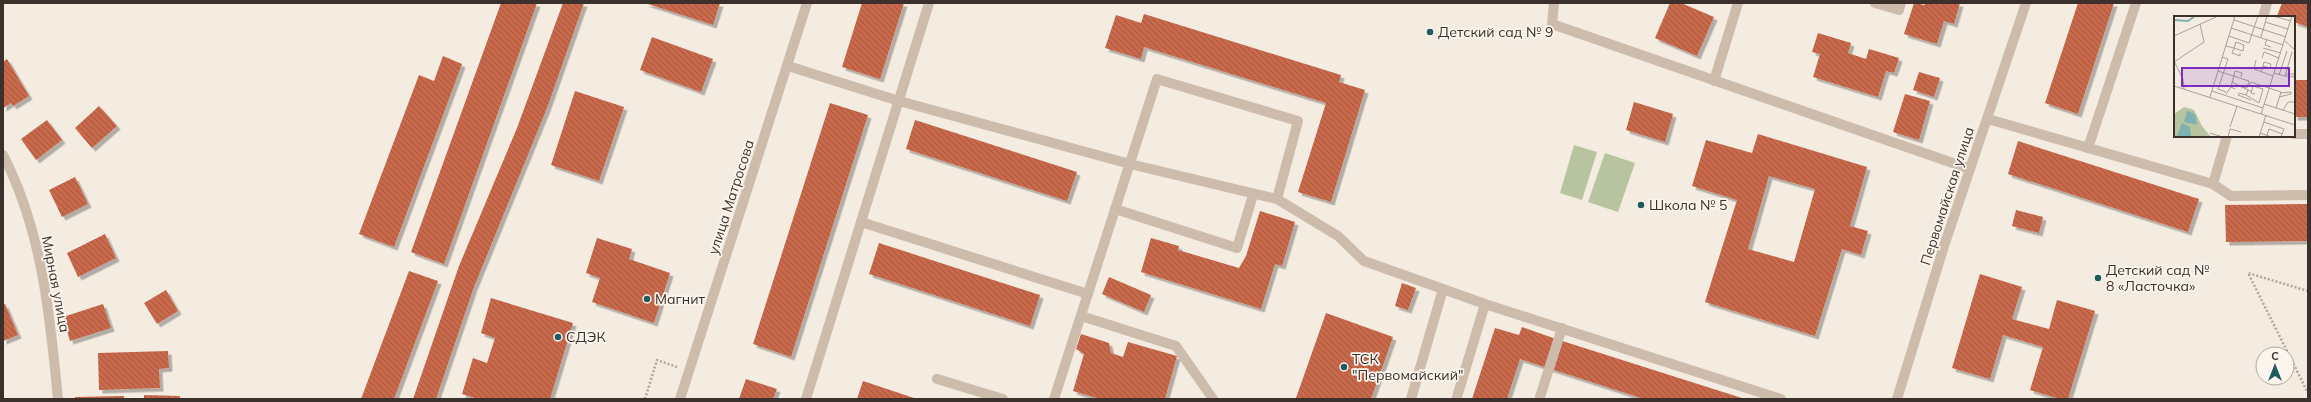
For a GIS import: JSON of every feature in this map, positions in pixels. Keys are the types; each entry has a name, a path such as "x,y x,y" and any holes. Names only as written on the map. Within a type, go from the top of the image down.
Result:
{"street":[{"name":"улица Матросова","path":"680,399 807,3"},
{"path":"806,399 929,3"},
{"path":"1554,3 1552,24 1970,169"},
{"path":"1714,81 1738,3"},
{"path":"1875,3 1898,10 1901,3"},
{"name":"Первомайская улица","path":"1897,399 1970,169 2026,3"},
{"path":"2088,148 2136,3"},
{"path":"2263,16 2267,3"},
{"path":"788,66 899,101 1130,164 1253,195 1277,199 1338,236 1364,261 1485,304 1776,398"},
{"path":"1054,399 1157,79 1298,121 1277,199"},
{"path":"1988,119 2213,184 2231,196 2308,195"},
{"path":"2295,134 2308,134"},
{"path":"2213,184 2227,137"},
{"name":"Мирная улица","path":"3,155 37,245 50,312 58,399"},
{"path":"1115,209 1237,248 1253,195"},
{"path":"861,222 1088,294"},
{"path":"1411,399 1443,289"},
{"path":"1457,397 1485,304"},
{"path":"1081,316 1176,346 1213,399"},
{"path":"1542,398 1562,328"},
{"path":"937,378 1003,399"}],"path":[{"path":"2308,291 2248,273 2308,393"},
{"path":"645,399 657,360 689,371"}],"green space":[{"path":"1574,145 1597,152 1582,200 1560,193"},
{"path":"1605,153 1635,163 1618,212 1588,202"}],"building":[{"path":"501,3 537,3 444,264 411,252"},
{"path":"563,3 584,3 547,108 474,287 436,399 413,399 459,266 517,128"},
{"path":"645,3 720,3 713,25"},
{"path":"862,3 904,3 880,79 842,67"},
{"path":"1670,3 1681,3 1714,17 1697,56 1655,38"},
{"path":"1914,3 1925,5 1925,3 1960,3 1954,24 1944,21 1937,44 1904,34"},
{"path":"2078,3 2114,3 2078,114 2045,103"},
{"path":"2282,3 2308,3 2308,27 2295,22 2295,16 2277,16"},
{"path":"1144,14 1341,75 1339,82 1365,90 1331,202 1298,192 1326,103 1144,47 1141,59 1105,48 1116,15 1141,23"},
{"path":"1818,33 1851,43 1848,53 1866,59 1869,49 1899,58 1894,73 1886,71 1878,97 1813,77 1820,54 1812,52"},
{"path":"652,37 713,59 701,92 640,70"},
{"path":"443,56 462,64 394,247 359,234 419,75 434,81"},
{"path":"7,59 29,96 13,106 11,103 3,108 3,62"},
{"path":"1919,72 1940,78 1934,97 1913,90"},
{"path":"2295,80 2308,80 2308,117 2295,117"},
{"path":"575,91 624,107 599,181 551,165"},
{"path":"1905,94 1930,101 1919,140 1893,132"},
{"path":"1634,102 1673,114 1665,142 1626,130"},
{"path":"830,103 868,115 791,357 753,344"},
{"path":"99,106 117,126 92,148 75,128"},
{"path":"47,120 62,140 36,160 21,139"},
{"path":"915,120 1077,172 1067,201 906,149"},
{"path":"1758,134 1867,167 1850,226 1868,231 1861,255 1842,249 1815,336 1705,302 1737,200 1692,186 1706,140 1752,153","holes":["1769,176 1815,189 1794,262 1748,249"]},
{"path":"2018,141 2199,199 2188,232 2008,174"},
{"path":"75,177 88,204 62,217 49,190"},
{"path":"2308,204 2308,241 2226,242 2225,205"},
{"path":"2016,210 2043,217 2039,233 2012,226"},
{"path":"1260,211 1295,222 1282,266 1275,264 1261,309 1141,272 1151,238 1179,246 1178,250 1239,268 1246,256"},
{"path":"105,234 116,258 78,277 67,253"},
{"path":"597,238 632,249 629,259 670,273 654,323 592,302 600,278 586,273"},
{"path":"879,243 1040,295 1030,326 869,274"},
{"path":"409,271 438,281 394,399 361,399"},
{"path":"1980,274 2022,287 2012,319 2049,329 2057,300 2095,311 2068,399 2060,399 2030,390 2043,347 2003,335 1990,379 1952,368"},
{"path":"1109,277 1151,295 1144,312 1102,294"},
{"path":"1402,283 1416,288 1408,310 1395,306"},
{"path":"166,290 178,311 157,324 144,303"},
{"path":"491,298 573,323 550,399 478,399 462,394 473,358 487,363 495,338 481,333"},
{"path":"5,304 18,335 3,341 3,305"},
{"path":"103,304 111,328 70,341 63,317"},
{"name":"ТСК \"Первомайский\"","path":"1326,313 1393,337 1371,399 1296,398"},
{"path":"1522,327 1745,399 1644,399 1520,359 1507,399 1472,399 1495,328 1519,335"},
{"path":"1081,334 1109,343 1111,353 1123,357 1128,342 1177,356 1165,399 1100,399 1073,391 1084,354 1076,349"},
{"path":"168,351 169,368 159,369 160,388 99,390 98,353"},
{"path":"746,379 777,389 773,399 739,399"},
{"path":"863,381 917,399 857,399"},
{"path":"144,395 180,396 180,399 144,399"},
{"path":"124,396 124,399 75,399 75,397"}],"place":[{"name":"Детский сад № 9","path":"1430,32"},
{"name":"Школа № 5","path":"1641,205"},
{"name":"Детский сад № 8 «Ласточка»","path":"2098,278"},
{"name":"Магнит","path":"647,299"},
{"name":"СДЭК","path":"558,337"},
{"name":"ТСК \"Первомайский\"","path":"1344,367"}]}
